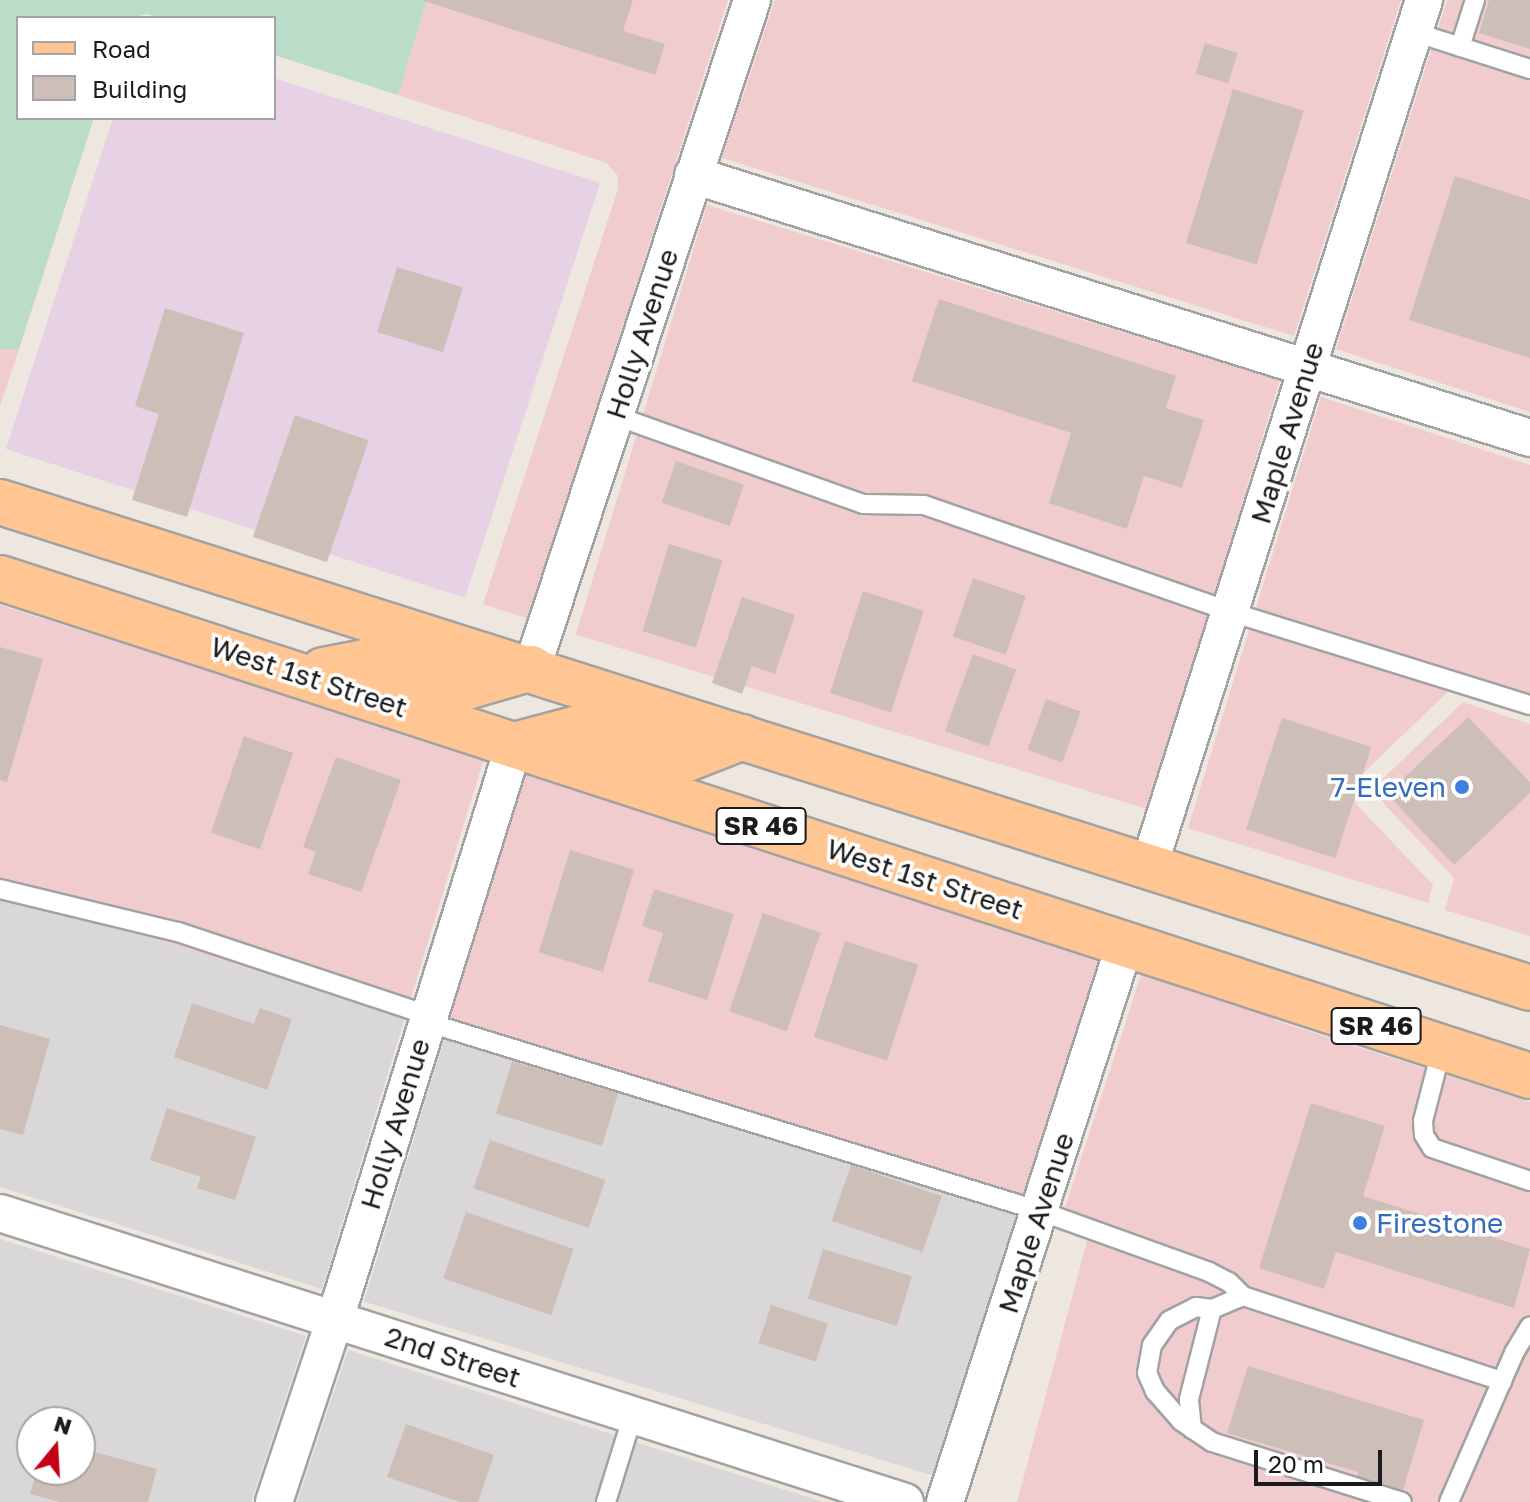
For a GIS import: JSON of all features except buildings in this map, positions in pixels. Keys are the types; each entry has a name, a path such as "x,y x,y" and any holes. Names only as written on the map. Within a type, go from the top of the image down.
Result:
{"main road":[{"path":"0,502 532,668 1530,988"},
{"name":"West 1st Street","path":"0,578 1530,1076"},
{"path":"301,674 364,662 453,691 532,668"},
{"path":"514,745 582,727 687,759 743,737"}],"street":[{"name":"Holly Avenue","path":"532,668 752,0"},
{"name":"Maple Avenue","path":"1149,866 1419,16"},
{"path":"693,175 1530,438"},
{"name":"Holly Avenue","path":"274,1502 335,1319 514,745"},
{"name":"Maple Avenue","path":"945,1502 1125,944"},
{"name":"2nd Street","path":"0,1213 905,1502"}],"lane":[{"path":"1460,47 1475,0"},
{"path":"1419,16 1460,47 1530,69"},
{"path":"616,416 863,504 924,505 1231,612 1530,705"},
{"path":"0,889 178,932 427,1018 1040,1211 1209,1272 1229,1282 1243,1296 1502,1381"},
{"path":"1442,1047 1423,1121 1424,1135 1432,1148 1530,1181"},
{"path":"1243,1296 1212,1309 1196,1307 1169,1321 1152,1345 1147,1373 1155,1391 1192,1429 1212,1442 1402,1502"},
{"path":"1192,1429 1189,1399 1212,1309"},
{"path":"1449,1502 1502,1381 1530,1326"},
{"path":"606,1502 633,1415"}],"shaded area":[{"path":"427,0 728,0 528,619 483,604 618,189 618,176 607,163 398,95"},
{"path":"775,0 1401,0 1294,336 722,158"},
{"path":"1447,0 1530,0 1530,412 1336,349"},
{"path":"276,79 600,183 465,598 6,449 112,120 276,120"},
{"path":"707,205 1280,380 1149,810 576,634"},
{"path":"0,349 19,349 0,406"},
{"path":"1321,397 1530,465 1530,702 1457,683 1355,781 1352,794 1358,806 1433,885 1428,903 1188,828"},
{"path":"0,605 484,758 405,1017 0,891"},
{"path":"1463,702 1530,724 1530,936 1445,910 1454,878 1371,790"},
{"path":"526,771 1101,958 1018,1216 442,1029"},
{"path":"0,891 405,1017 322,1289 0,1187"},
{"path":"1144,966 1228,992 1277,1021 1530,1102 1530,1502 1017,1502 1090,1230 1061,1220"},
{"path":"447,1030 1020,1205 937,1477 364,1302"},
{"path":"0,1239 306,1336 251,1502 0,1502"},
{"path":"348,1350 823,1502 297,1502"}],"green space":[{"path":"0,0 427,0 398,95 276,56 276,16 16,16 16,120 93,120 19,349 0,349"}],"place":[{"name":"7-Eleven","path":"1462,787"},
{"name":"Firestone","path":"1360,1223"}]}
